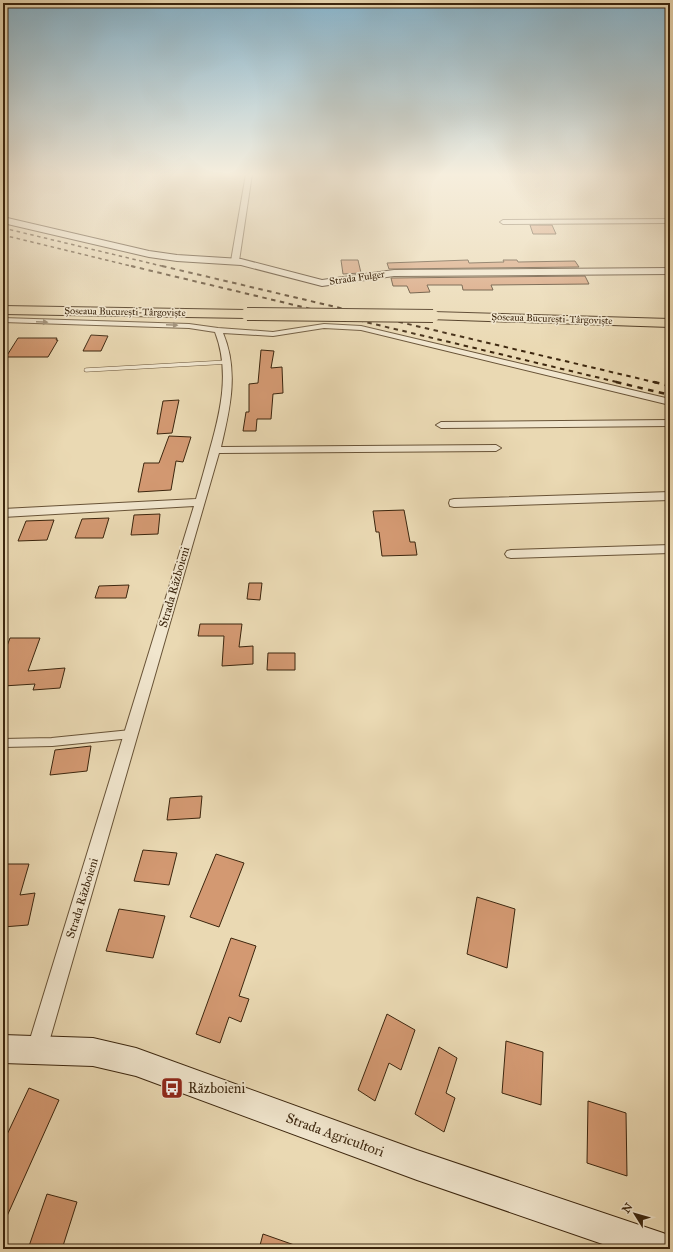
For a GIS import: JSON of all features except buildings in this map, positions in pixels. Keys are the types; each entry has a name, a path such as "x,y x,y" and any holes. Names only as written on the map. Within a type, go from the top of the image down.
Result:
{"main road":[{"name":"Șoseaua București-Târgoviște","path":"3,310 433,316 670,322"}],"street":[{"name":"Strada Fulger","path":"57,232 156,255 190,259 235,261 306,280 322,282 394,273 670,271"},
{"path":"235,261 240,232"},
{"path":"3,320 189,326 218,330 273,334 324,326 361,328 670,402"},
{"name":"Strada Războieni","path":"37,1049 214,450 229,374 223,339 218,330"},
{"path":"441,425 670,423"},
{"path":"214,450 496,448"},
{"path":"454,503 670,496"},
{"path":"3,513 199,502"},
{"path":"511,554 670,549"},
{"name":"Strada Agricultori","path":"3,1049 93,1052 136,1062 417,1165 662,1249"}],"lane":[{"path":"86,370 228,362"},
{"path":"3,743 52,742 131,734"}],"railway":[{"path":"22,232 166,267"},
{"path":"3,235 135,267"},
{"path":"131,266 621,383"},
{"path":"162,266 658,383"},
{"path":"616,382 670,395"},
{"path":"654,382 658,383"},
{"path":"658,383 670,386"}],"place":[{"name":"Războieni","path":"172,1088"}]}
